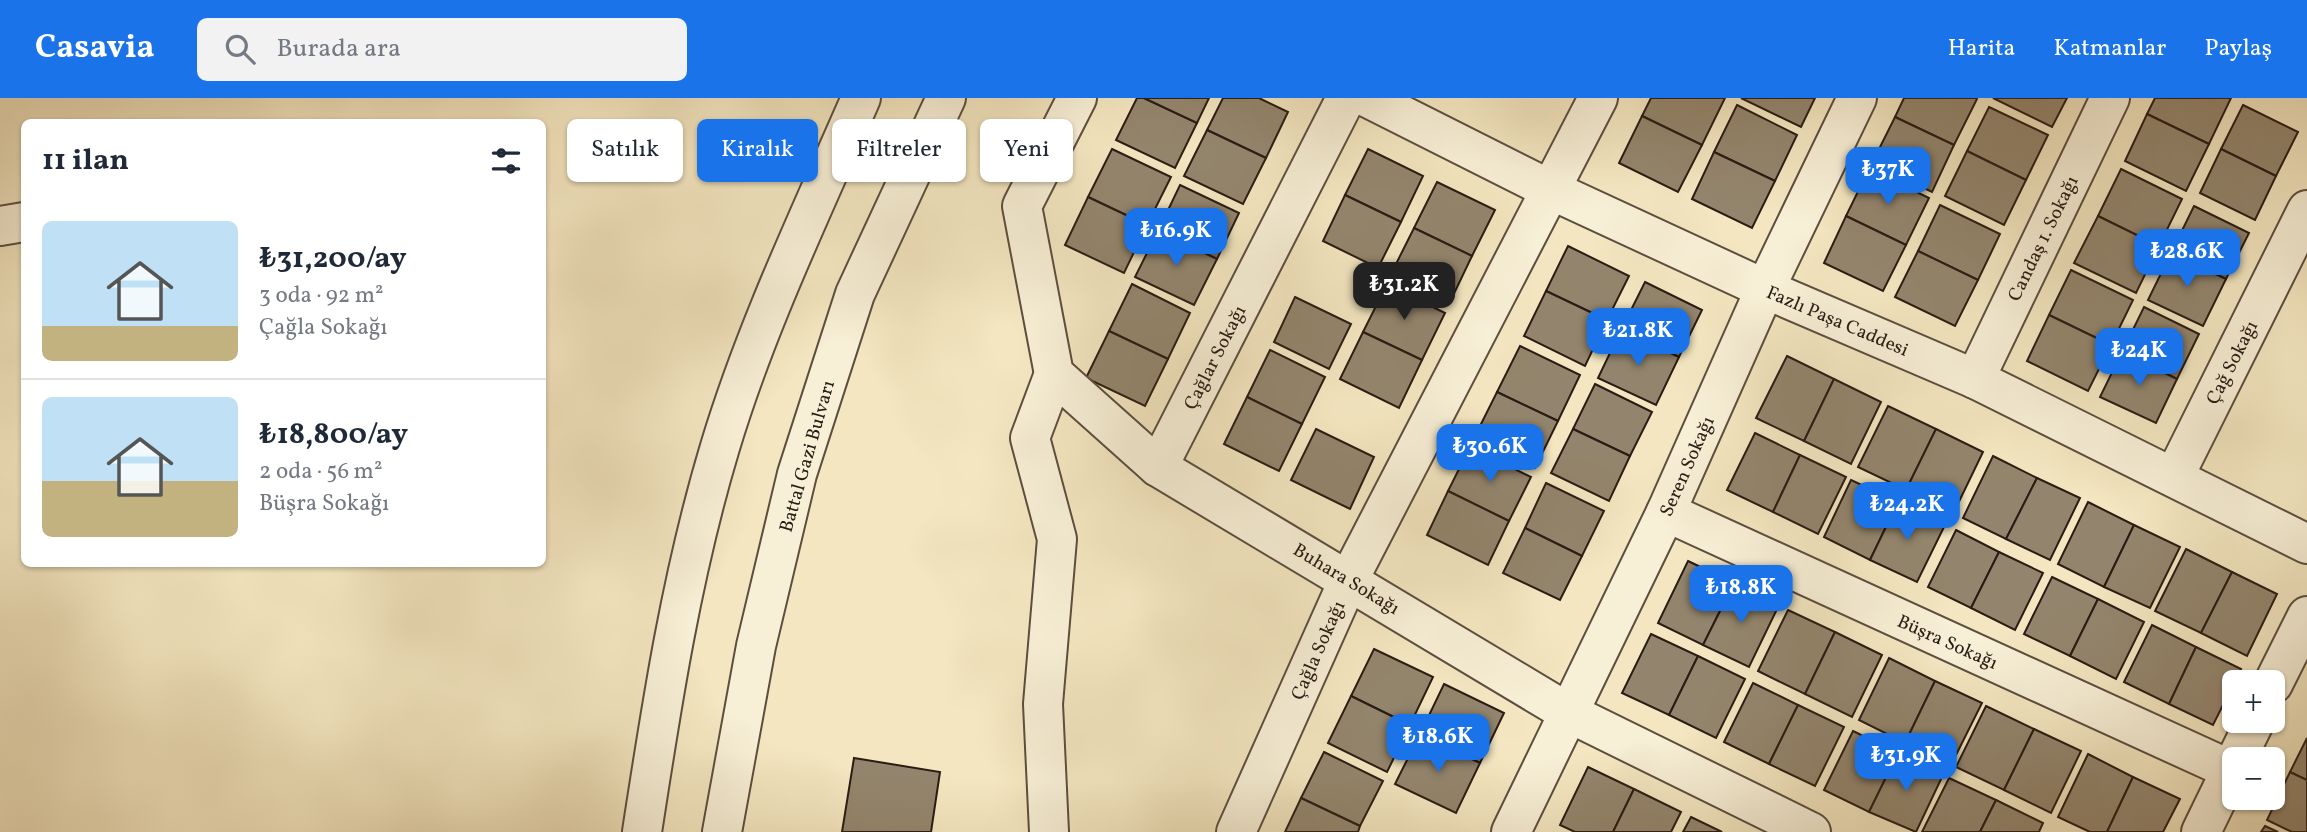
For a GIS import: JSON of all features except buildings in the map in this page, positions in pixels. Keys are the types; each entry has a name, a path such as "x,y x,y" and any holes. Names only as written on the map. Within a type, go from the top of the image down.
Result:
{"street":[{"path":"642,832 687,564 720,446 757,339 861,98"},
{"name":"Battal Gazi Bulvarı","path":"722,832 756,646 797,474 855,294 946,98"},
{"path":"1049,832 1043,704 1058,539 1030,438 1054,374 1022,206 1077,98"},
{"name":"Çağlar Sokağı","path":"1158,467 1346,98"},
{"name":"Fazlı Paşa Caddesi","path":"1368,98 1551,190 1765,289 1975,379 2307,544"},
{"name":"Çağla Sokağı","path":"1236,832 1349,579 1598,98"},
{"name":"Seren Sokağı","path":"1510,832 1666,512 1765,289 1857,98"},
{"name":"Candaş 1. Sokağı","path":"1975,379 2110,98"},
{"name":"Çağ Sokağı","path":"2174,477 2307,210"},
{"path":"0,226 21,222"},
{"name":"Buhara Sokağı","path":"1054,374 1158,467 1567,712 1811,832"},
{"name":"Büşra Sokağı","path":"1666,512 2222,759"},
{"path":"2280,670 2307,616"},
{"path":"2201,832 2222,789"}]}
